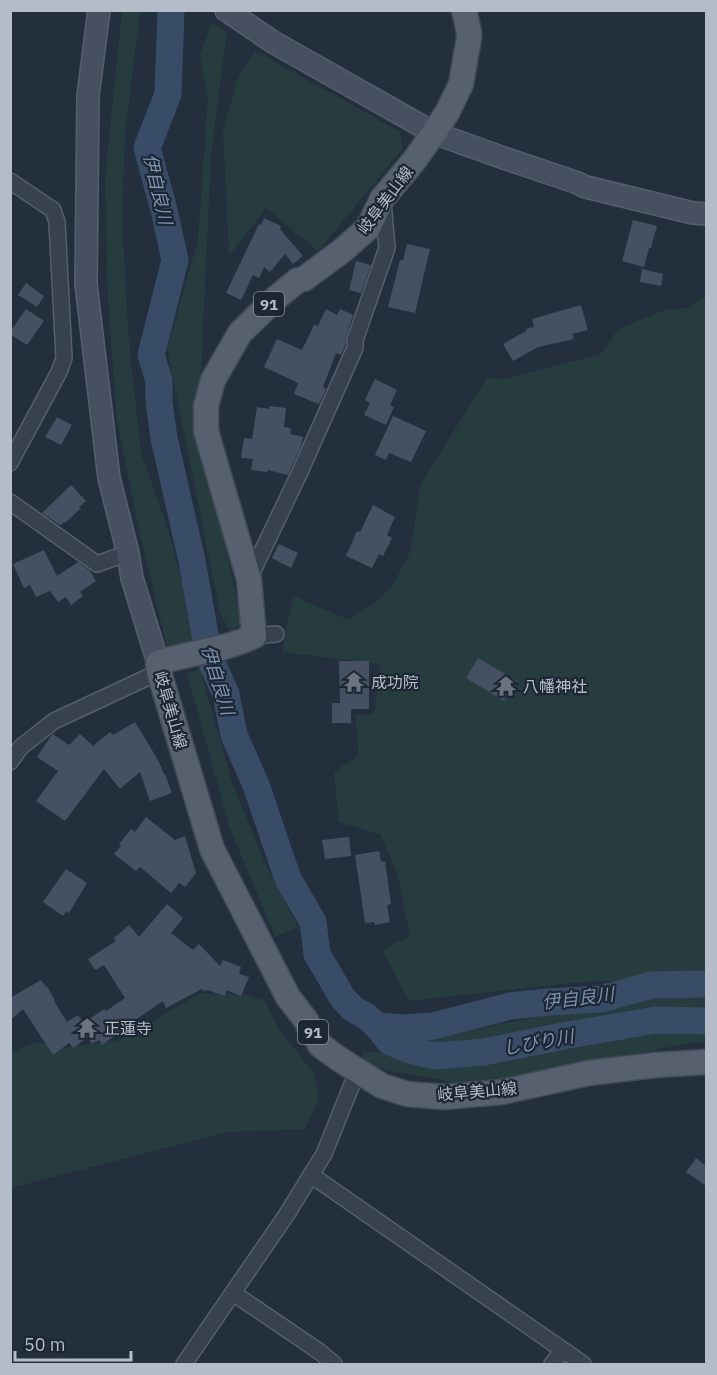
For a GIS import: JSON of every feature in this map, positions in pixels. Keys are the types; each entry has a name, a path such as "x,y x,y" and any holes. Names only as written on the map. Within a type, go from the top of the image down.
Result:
{"main road":[{"name":"岐阜美山線","path":"464,10 469,38 461,84 434,133 382,199 368,228 343,250 276,297 240,333 213,380 206,406 206,431 249,579 258,637 163,664 212,849 288,997 305,1019 320,1045 357,1072 382,1086 407,1094 444,1097 502,1092 589,1073 706,1062"}],"street":[{"path":"10,762 21,747 54,722 163,664 132,578 109,478 86,284 88,96 99,10"},
{"path":"226,10 265,37 434,133 586,187 693,213 706,214"},
{"path":"10,181 53,210 57,222 64,358 59,372 10,463"},
{"path":"249,579 355,348 355,340 387,248 382,199"},
{"path":"10,502 98,564 128,553"},
{"path":"184,1365 287,1214 324,1154 357,1072"},
{"path":"311,1175 583,1365"},
{"path":"233,1293 320,1352 334,1365"},
{"path":"552,1365 563,1350"}],"green space":[{"path":"122,11 140,11 125,134 122,221 129,342 141,453 168,529 198,641 171,647 166,644 138,525 117,420 108,302 105,179"},
{"path":"211,23 227,32 211,155 197,419 242,623 230,632 220,612 167,349 198,240 208,99 200,56"},
{"path":"256,51 400,132 403,149 318,251 266,208 229,256 223,131 239,74"},
{"path":"706,295 706,978 581,982 409,1001 382,950 410,936 398,876 381,835 339,822 334,772 359,755 355,715 374,714 381,664 282,652 293,596 349,620 375,603 392,587 411,550 420,485 487,378 504,379 601,354 618,329 665,310 690,308"},
{"path":"200,669 232,783 265,863 298,927 275,937 229,826 187,673"},
{"path":"667,990 706,990 706,1013 652,1013 483,1041 414,1042"},
{"path":"201,993 244,994 265,1001 279,1030 313,1072 319,1098 305,1129 227,1132 11,1188 11,1052 36,1042 65,1048 120,1040"},
{"path":"706,1030 706,1044 694,1042 513,1080 464,1084 364,1064 362,1051 431,1058 509,1056 646,1034"}],"building":[{"path":"264,218 281,226 280,229 303,256 293,264 285,254 270,272 264,267 259,278 253,275 241,300 226,293"},
{"path":"633,220 657,226 644,267 622,261"},
{"path":"407,244 430,249 415,313 388,307 400,260 403,260"},
{"path":"356,261 371,265 361,293 349,290"},
{"path":"642,269 663,274 661,286 640,282"},
{"path":"26,283 44,296 37,307 18,295"},
{"path":"581,305 588,330 572,334 574,339 538,347 513,361 503,344 526,329 534,327 532,319"},
{"path":"26,309 44,321 27,345 10,334"},
{"path":"326,309 337,315 340,309 353,315 345,346 341,355 336,353 323,387 326,389 319,404 294,394 298,383 264,367 277,339 302,350 314,325 318,326"},
{"path":"375,379 397,390 390,405 394,407 386,425 364,415 370,403 365,400"},
{"path":"269,406 286,408 284,427 291,428 290,434 303,437 288,475 268,470 267,472 251,470 253,459 241,458 244,438 252,439 257,407 269,409"},
{"path":"393,416 426,431 411,462 389,453 386,460 375,455"},
{"path":"57,417 72,425 61,445 45,437"},
{"path":"71,485 86,501 65,523 60,525 42,513"},
{"path":"373,505 395,517 387,535 392,538 383,556 379,554 372,568 346,556 357,531 360,532"},
{"path":"279,544 298,553 291,568 272,558"},
{"path":"44,550 57,576 78,562 90,571 96,581 80,592 83,596 71,605 66,597 58,602 50,591 36,597 30,585 24,588 13,564"},
{"path":"478,658 517,681 504,701 466,678"},
{"name":"成功院","path":"339,661 369,661 369,709 351,709 351,723 332,723 332,703 340,703"},
{"path":"135,722 158,760 172,793 150,801 140,772 120,789 104,769 65,821 36,801 58,771 37,757 53,734 69,745 80,734 93,746 110,732 113,735"},
{"path":"146,817 175,840 185,836 196,873 185,887 179,883 171,893 140,867 136,871 114,854 131,829 135,832"},
{"path":"349,837 351,856 325,859 322,840"},
{"path":"379,851 381,862 385,861 391,904 387,905 390,922 375,925 374,922 365,923 355,855"},
{"path":"66,869 87,883 69,913 66,911 63,916 43,902"},
{"path":"167,904 183,918 171,933 193,950 199,944 220,966 223,960 241,967 239,974 249,977 241,996 227,990 225,996 202,989 166,1008 163,1001 102,1045 99,1040 92,1044 88,1037 73,1048 69,1043 53,1055 23,1009 10,1020 10,998 41,980 47,986 67,1022 78,1015 84,1023 125,998 104,965 95,970 88,959 116,941 114,938 129,925 139,937"},
{"path":"696,1158 706,1166 706,1186 686,1172"}],"waterway":[{"name":"伊自良川","path":"171,10 168,94 147,148 175,260 151,355 159,380 159,402 164,438 192,561 209,657 226,694 234,735 256,785 288,879 313,922 317,954 342,997 353,1009 366,1016 377,1026 390,1042 435,1056 484,1052 656,1020 706,1021"},
{"name":"伊自良川","path":"377,1026 404,1028 433,1026 510,1006 601,999 651,985 706,984"}],"place":[{"name":"成功院","path":"354,682"},
{"name":"八幡神社","path":"506,686"},
{"name":"正蓮寺","path":"87,1028"}],"water label":[{"name":"しびり川","path":"538,1042"}]}
